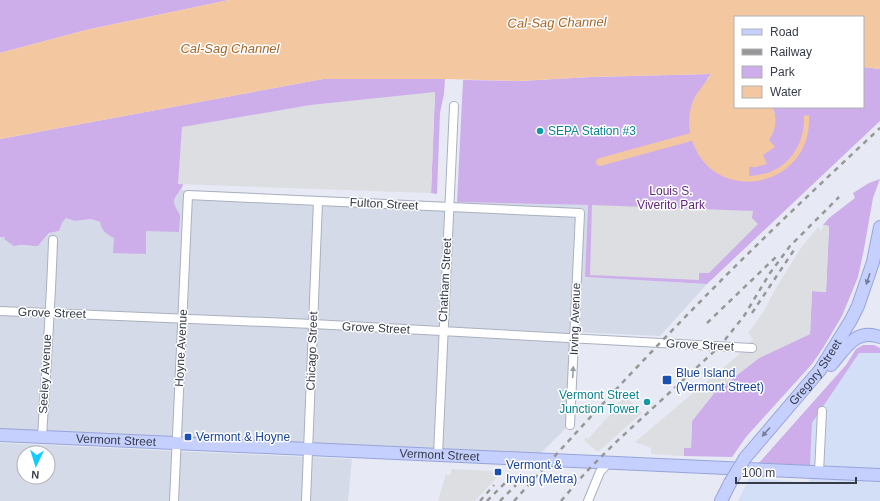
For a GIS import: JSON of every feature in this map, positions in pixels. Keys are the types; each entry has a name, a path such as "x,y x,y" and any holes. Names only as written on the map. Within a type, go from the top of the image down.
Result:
{"street":[{"name":"Chatham Street","path":"438,455 454,106"},
{"name":"Fulton Street","path":"188,195 580,213"},
{"name":"Hoyne Avenue","path":"174,501 188,195"},
{"name":"Chicago Street","path":"306,501 318,201"},
{"name":"Irving Avenue","path":"570,425 580,213"},
{"name":"Gregory Street","path":"721,501 745,458 766,431 789,407 820,370 851,320 860,301 873,262 880,228"},
{"name":"Seeley Avenue","path":"42,437 53,240"},
{"name":"Grove Street","path":"0,311 313,324 752,348"},
{"path":"789,407 816,382 847,346 856,338 863,335 874,335 880,337"},
{"path":"820,472 822,411"},
{"name":"Vermont Street","path":"0,435 880,475"},
{"path":"588,501 600,472 609,462"}],"shaded area":[{"path":"435,92 431,193 178,184 182,127 310,105"},
{"path":"181,190 457,202 588,205 585,277 707,284 660,336 571,332 568,426 540,454 0,432 0,237 5,237 30,246 38,246 50,233 59,231 66,218 75,221 91,219 100,222 107,234 146,254 146,231 174,204 176,194"},
{"path":"592,205 753,211 752,218 758,224 709,273 699,273 699,280 590,275"},
{"path":"823,225 829,226 826,292 812,291 810,334 759,358 715,392 692,421 691,448 684,448 684,456 651,454 651,448 635,442 737,356 753,339 748,333 764,311 777,286 801,248 818,227 821,231 822,230"},
{"path":"859,352 880,353 880,501 738,501 749,478 809,483 812,423"},
{"path":"625,396 642,413 598,452 584,440 586,437 588,439"},
{"path":"0,443 44,445 16,445 16,485 56,485 56,446 352,459 348,501 0,501"},
{"path":"452,469 492,471 498,476 475,501 438,501 446,474 450,476"}],"green space":[{"path":"0,0 229,0 86,30 0,53"},
{"name":"Louis S. Viverito Park","path":"864,67 880,69 880,121 707,284 585,277 588,205 457,202 463,80 520,81 590,77 711,74 707,79 727,107 775,114 772,108 864,108"},
{"path":"323,79 445,79 440,113 437,194 431,193 435,93 178,184 183,184 174,201 180,216 179,232 146,231 146,254 113,253 114,238 105,232 100,222 91,219 75,221 66,218 59,231 49,233 38,246 14,246 4,239 5,237 0,237 0,139"},
{"path":"880,179 873,198 858,277 842,316 812,364 746,437 732,457 684,456 684,448 691,448 692,421 715,392 759,358 810,334 812,291 826,292 829,226 823,225 829,218 855,198 853,193 869,183"},
{"path":"863,345 874,345 880,348 880,353 859,353 812,423 810,466 758,464 846,365 856,349"}],"water":[{"name":"Cal-Sag Channel","path":"229,0 880,0 880,69 864,67 864,16 734,16 734,108 772,108 776,120 775,128 769,140 775,147 763,155 767,164 749,167 749,176 761,175 772,171 782,166 790,158 801,140 804,116 809,115 806,140 795,160 779,173 760,180 739,181 720,175 703,161 692,140 689,121 691,106 697,94 711,74 590,77 520,81 445,79 323,79 0,139 0,53 86,30"}],"waterway":[{"path":"600,162 691,137"}],"railway":[{"path":"514,501 623,381 668,334 784,218 880,128"},
{"path":"561,501 586,472 615,443 720,346 744,316 770,273 790,246 839,197"},
{"path":"752,313 794,250"},
{"path":"707,323 778,255"},
{"path":"487,501 510,478"},
{"path":"480,501 494,485"},
{"path":"500,501 516,485"}],"place":[{"name":"SEPA Station #3","path":"540,131"},
{"name":"Blue Island (Vermont Street)","path":"667,380"},
{"name":"Vermont Street Junction Tower","path":"647,402"},
{"name":"Vermont & Hoyne","path":"188,437"},
{"name":"Vermont & Irving (Metra)","path":"498,472"}]}
